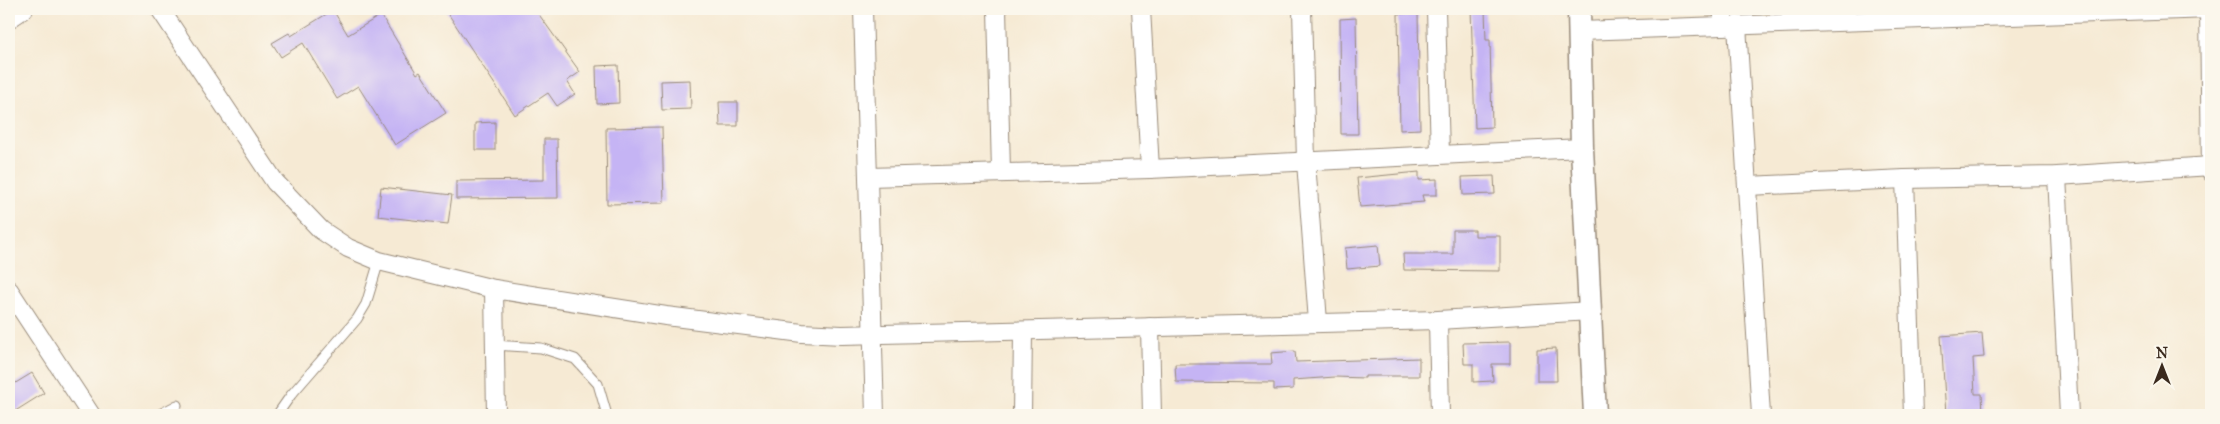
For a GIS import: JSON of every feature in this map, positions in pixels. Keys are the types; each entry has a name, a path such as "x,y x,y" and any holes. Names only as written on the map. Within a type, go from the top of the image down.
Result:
{"street":[{"path":"9,19 24,9"},
{"path":"160,9 275,182 321,230 348,248 379,261 494,289 802,333 872,335 1438,320 1591,311"},
{"path":"863,9 875,415"},
{"path":"997,9 1001,172"},
{"path":"1141,9 1150,169"},
{"path":"1302,9 1306,162 1318,322"},
{"path":"1436,9 1440,154"},
{"path":"1579,9 1582,148 1596,415"},
{"path":"1580,32 1728,20 1831,16 2210,9 2211,172"},
{"path":"1728,20 1747,186 1761,415"},
{"path":"869,177 1150,169 1582,148"},
{"path":"1747,186 1905,179 2057,176 2211,166"},
{"path":"2057,176 2069,415"},
{"path":"1905,179 1913,415"},
{"path":"494,289 496,415"},
{"path":"9,290 91,415"},
{"path":"1438,320 1440,415"},
{"path":"1150,327 1152,415"},
{"path":"1022,415 1023,331"}],"lane":[{"path":"277,415 291,395 357,319 366,304 379,261"},
{"path":"494,345 541,348 575,360 598,384 607,415"},
{"path":"158,415 177,405"}],"building":[{"path":"445,9 535,9 580,72 567,81 575,94 557,106 548,93 515,115"},
{"path":"1471,9 1485,9 1486,40 1490,40 1492,127 1475,128"},
{"path":"333,10 348,35 381,15 417,74 420,72 446,113 395,145 358,86 337,99 303,43 281,57 272,43 289,33 291,36"},
{"path":"1418,13 1420,129 1400,130 1398,14"},
{"path":"1356,18 1358,134 1341,134 1340,19"},
{"path":"618,65 619,103 597,104 596,66"},
{"path":"690,80 691,109 662,110 661,81"},
{"path":"719,102 738,102 738,126 720,126"},
{"path":"495,122 495,150 475,150 475,123"},
{"path":"662,127 664,203 607,204 606,128"},
{"path":"544,139 557,139 558,198 456,199 456,181 544,180"},
{"path":"1419,172 1419,180 1437,179 1437,195 1422,195 1424,202 1360,207 1357,178"},
{"path":"1494,176 1495,194 1463,195 1462,177"},
{"path":"381,187 452,195 448,224 378,216"},
{"path":"1453,230 1475,230 1475,236 1500,236 1500,271 1404,270 1403,254 1453,254"},
{"path":"1378,245 1380,266 1347,269 1345,248"},
{"path":"1982,333 1984,357 1973,358 1975,394 1982,394 1983,414 1946,415 1941,336"},
{"path":"1510,342 1510,364 1492,364 1493,381 1473,382 1473,364 1464,364 1463,343"},
{"path":"1556,348 1557,381 1537,381 1537,349"},
{"path":"1295,351 1296,362 1419,358 1419,376 1365,376 1365,378 1335,377 1293,380 1293,389 1274,390 1274,383 1176,382 1175,364 1272,364 1271,353"},
{"path":"32,373 44,393 9,415 9,387"}]}
